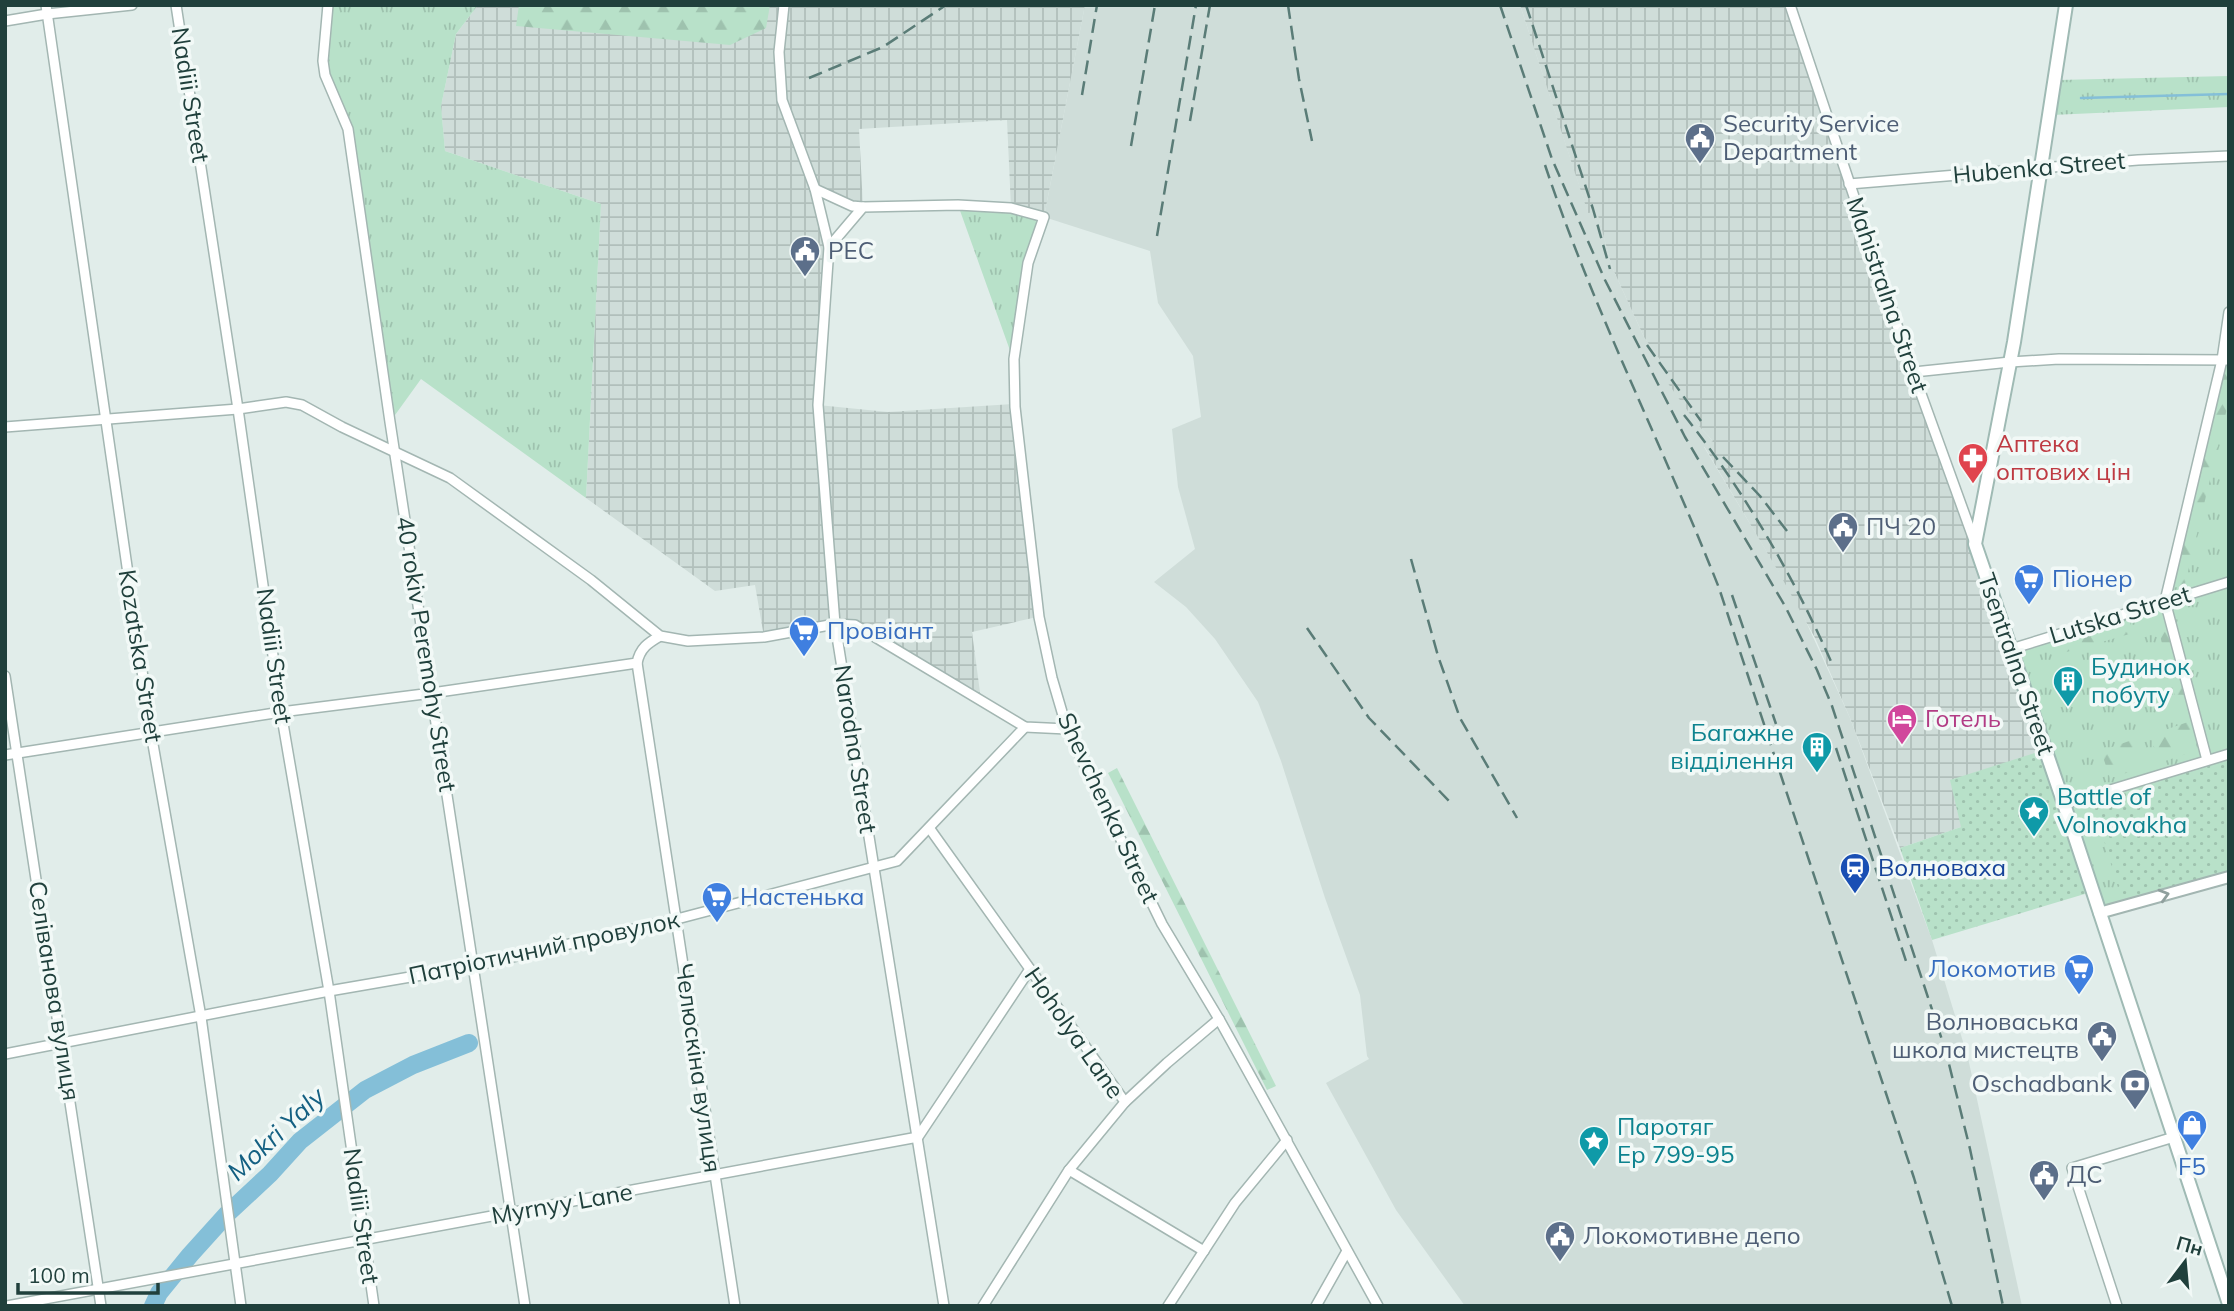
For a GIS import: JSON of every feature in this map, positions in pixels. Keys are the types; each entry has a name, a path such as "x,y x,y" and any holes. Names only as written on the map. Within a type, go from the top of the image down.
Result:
{"main road":[{"name":"Tsentralna Street","path":"2066,5 2010,362 1975,544 2229,1304"}],"street":[{"path":"5,21 46,9 132,5"},
{"name":"Nadiii Street","path":"176,5 281,712 329,991 374,1306"},
{"name":"40 rokiv Peremohy Street","path":"328,5 323,61 325,75 348,130 525,1306"},
{"name":"Narodna Street","path":"784,5 779,52 782,100 815,189 829,247 818,405 835,624 944,1306"},
{"name":"Mahistralna Street","path":"1790,5 1849,184 1975,544"},
{"name":"Kozatska Street","path":"46,9 151,733 201,1017 241,1306"},
{"name":"Hubenka Street","path":"1849,184 2229,156"},
{"path":"815,189 852,206 863,208"},
{"name":"Shevchenka Street","path":"863,208 958,205 1011,208 1044,217 1028,263 1014,359 1015,407 1039,617 1052,678 1067,729 1162,924 1219,1019 1378,1306"},
{"path":"829,247 863,208"},
{"path":"2207,760 2165,601 2225,360 2229,312"},
{"path":"1914,372 2059,359 2225,360"},
{"path":"5,427 238,409 286,402 302,405 450,478 591,579 660,636 688,641 751,637 835,624 855,625 1025,727 1067,729"},
{"name":"Lutska Street","path":"2011,649 2229,582"},
{"path":"5,755 281,712 637,663 639,653 648,643 660,636"},
{"name":"Челюскіна вулиця","path":"637,663 734,1306"},
{"name":"Селіванова вулиця","path":"5,676 101,1306"},
{"name":"Патріотичний провулок","path":"5,1054 329,991 474,966 677,919 897,862 1025,727"},
{"path":"2064,804 2229,754"},
{"name":"Hoholya Lane","path":"930,829 1125,1102 1069,1170 983,1306"},
{"path":"2099,914 2229,877"},
{"path":"918,1138 1030,969"},
{"path":"1125,1102 1219,1019"},
{"path":"2116,1306 2072,1168 2174,1137"},
{"name":"Myrnyy Lane","path":"7,1306 918,1138"},
{"path":"1168,1306 1235,1203 1287,1140"},
{"path":"1069,1170 1204,1251"},
{"path":"1316,1306 1347,1251"}],"shaded area":[{"path":"478,5 1085,5 1044,217 1011,208 1007,120 859,129 863,207 816,189 829,247 818,405 888,412 1013,404 1023,524 1037,617 972,632 981,700 855,625 764,637 755,585 715,591 586,498 601,204 445,151 441,106 456,34"},
{"path":"1085,5 1520,5 1588,212 1597,211 1612,267 1644,337 1669,371 1663,375 1697,424 1713,441 1704,447 1797,602 1850,718 1932,940 1968,1058 2022,1306 1465,1306 1396,1210 1326,1083 1369,1059 1360,995 1325,898 1281,761 1258,702 1215,639 1186,607 1154,582 1195,549 1178,487 1172,429 1201,417 1193,356 1158,303 1150,251 1044,217"},
{"path":"1520,5 1790,5 2041,751 1961,827 1900,848 1850,718 1815,638 1704,446 1713,441 1697,424 1662,375 1668,371 1644,337 1612,267 1597,212 1588,213"}],"green space":[{"path":"328,5 478,5 456,34 441,106 445,151 601,204 586,498 421,379 390,422 348,130 323,61"},
{"path":"519,5 770,5 766,28 730,45 516,26"},
{"path":"2229,76 2229,107 2052,115 2058,80"},
{"path":"958,205 1011,208 1044,217 1028,263 1012,356"},
{"path":"2222,360 2229,360 2229,877 2103,912 2015,648 2165,601"},
{"path":"2226,367 2229,368 2229,400 2184,588 2172,587"},
{"path":"2164,614 2189,712 2180,714 2155,616"},
{"path":"2129,620 2133,633 2063,653 2060,640"},
{"path":"2188,722 2198,750 2165,761 2158,758 2150,735"},
{"path":"2132,740 2139,763 2136,770 2110,778 2101,751"},
{"path":"2041,751 2088,893 1932,940 1900,848 1961,827 1950,780"},
{"path":"2229,759 2229,870 2122,901 2092,800"},
{"path":"1117,768 1276,1086 1267,1090 1108,773"}],"waterway":[{"path":"2081,98 2229,94"},
{"name":"Mokri Yaly","path":"153,1306 159,1293 190,1255 300,1141 365,1090 413,1065 469,1043"}],"railway":[{"path":"809,78 883,47 946,5"},
{"path":"1082,95 1097,5"},
{"path":"1131,146 1155,5"},
{"path":"1157,236 1196,5"},
{"path":"1190,121 1210,5"},
{"path":"1288,5 1312,141"},
{"path":"1500,5 1552,159 1605,280 1685,437 1785,606 1832,706 1946,1052 1970,1149 2003,1306"},
{"path":"1526,5 1610,269"},
{"path":"1545,165 1606,325 1719,588 1914,1178 1952,1306"},
{"path":"1647,345 1701,421"},
{"path":"1684,415 1767,536 1833,666"},
{"path":"1723,457 1760,496 1787,531"},
{"path":"1411,559 1438,656 1460,718 1517,818"},
{"path":"1732,595 1776,724"},
{"path":"1307,628 1369,718 1450,802"},
{"path":"1836,748 1906,961"}],"place":[{"name":"Security Service Department","path":"1700,165"},
{"name":"РЕС","path":"805,278"},
{"name":"Аптека оптових цін","path":"1973,485"},
{"name":"ПЧ 20","path":"1843,554"},
{"name":"Піонер","path":"2029,606"},
{"name":"Провіант","path":"804,658"},
{"name":"Будинок побуту","path":"2068,708"},
{"name":"Готель","path":"1902,746"},
{"name":"Багажне відділення","path":"1817,774"},
{"name":"Battle of Volnovakha","path":"2034,838"},
{"name":"Волноваха","path":"1855,895"},
{"name":"Настенька","path":"717,924"},
{"name":"Локомотив","path":"2079,996"},
{"name":"Волноваська школа мистецтв","path":"2102,1063"},
{"name":"Oschadbank","path":"2135,1111"},
{"name":"F5","path":"2192,1152"},
{"name":"Паротяг Ер 799-95","path":"1594,1168"},
{"name":"ДС","path":"2044,1202"},
{"name":"Локомотивне депо","path":"1560,1263"}]}
